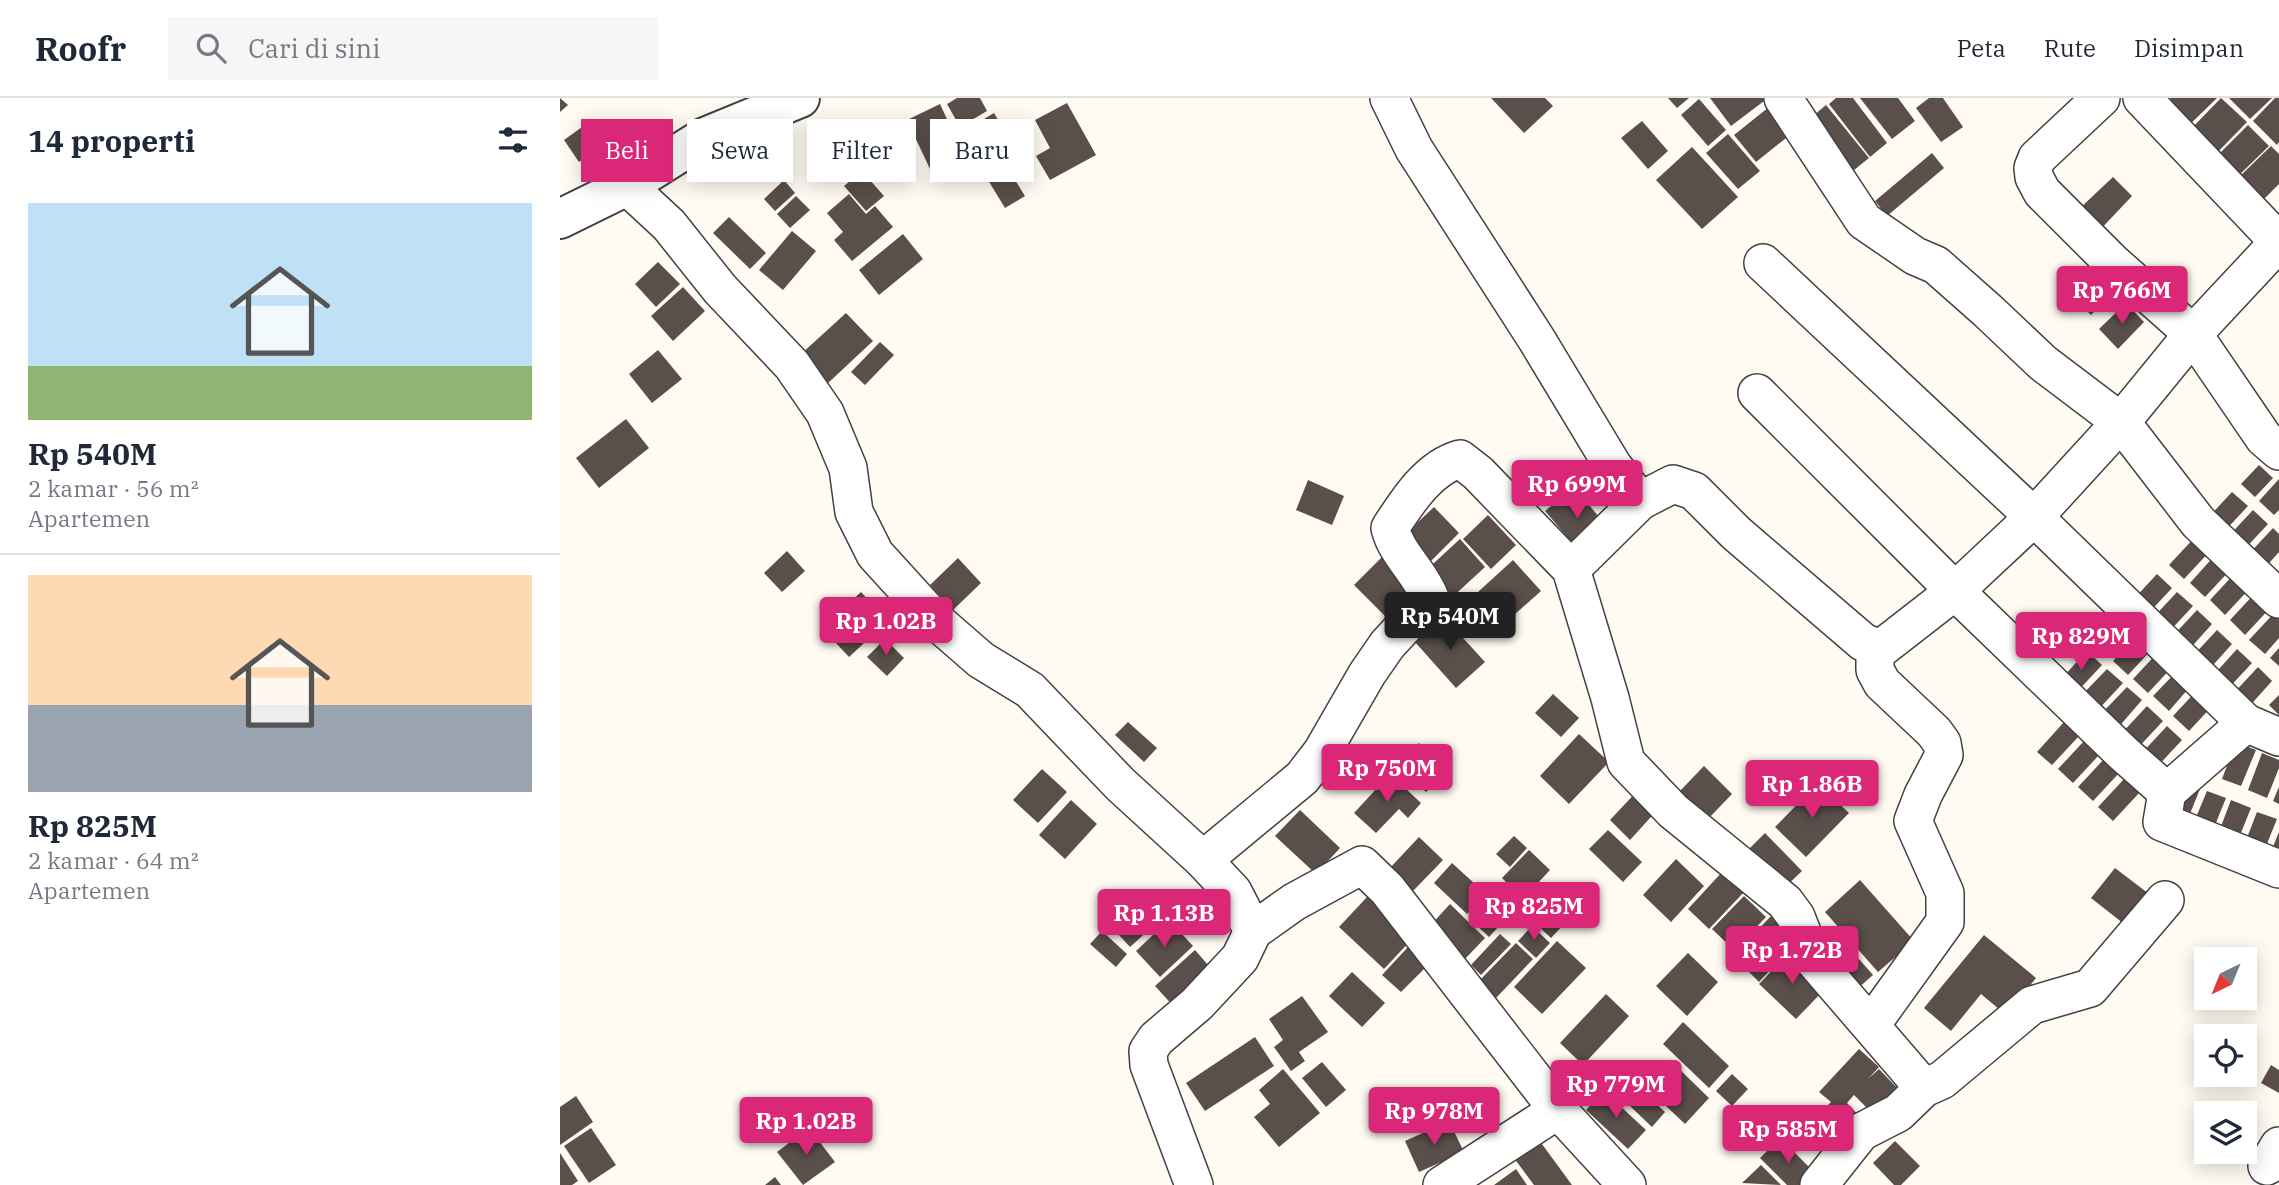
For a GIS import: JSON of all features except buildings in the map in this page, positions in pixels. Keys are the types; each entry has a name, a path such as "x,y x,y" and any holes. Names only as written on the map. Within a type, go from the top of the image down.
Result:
{"street":[{"path":"560,219 628,186 705,137 800,98"},
{"path":"1389,98 1414,149 1537,340 1613,466 1640,500"},
{"path":"1783,98 1864,220 1915,256 1936,265 2043,363 2121,422 2198,522 2279,599"},
{"path":"2101,98 2037,158 2033,168 2034,177 2042,192 2112,262 2193,334 2264,438 2279,452"},
{"path":"1570,569 1640,500 1673,484 1694,491 1747,542 1863,642 1875,647 1883,647 1955,591 2034,517 2121,422 2193,334 2279,242 2142,98"},
{"path":"628,186 669,225 720,289 792,365 825,413 848,468 854,512 875,554 935,620 981,660 1030,690 1120,784 1203,860 1233,892 1253,931"},
{"path":"1763,263 2034,517 2246,723 2279,737"},
{"path":"1756,393 1955,591 2167,792"},
{"path":"1203,860 1302,778 1322,752 1387,645 1430,598 1425,584 1394,541 1390,528 1406,502 1438,468 1460,459 1478,473 1570,569 1610,698 1626,762 1673,811 1785,902 1796,917 1812,958 1924,1088"},
{"path":"1871,1025 1945,922 1945,893 1913,821 1944,755 1942,743 1934,732 1882,683 1875,670 1875,647"},
{"path":"2246,723 2167,792 2162,822 2279,869"},
{"path":"1194,1185 1149,1065 1148,1051 1156,1039 1197,1004 1240,958 1253,931 1294,902 1362,865 1387,889 1558,1110 1627,1185"},
{"path":"1819,1185 1861,1132 1898,1113 1924,1088 1942,1080 2032,1005 2090,988 2165,900"},
{"path":"1443,1185 1558,1110"}]}
